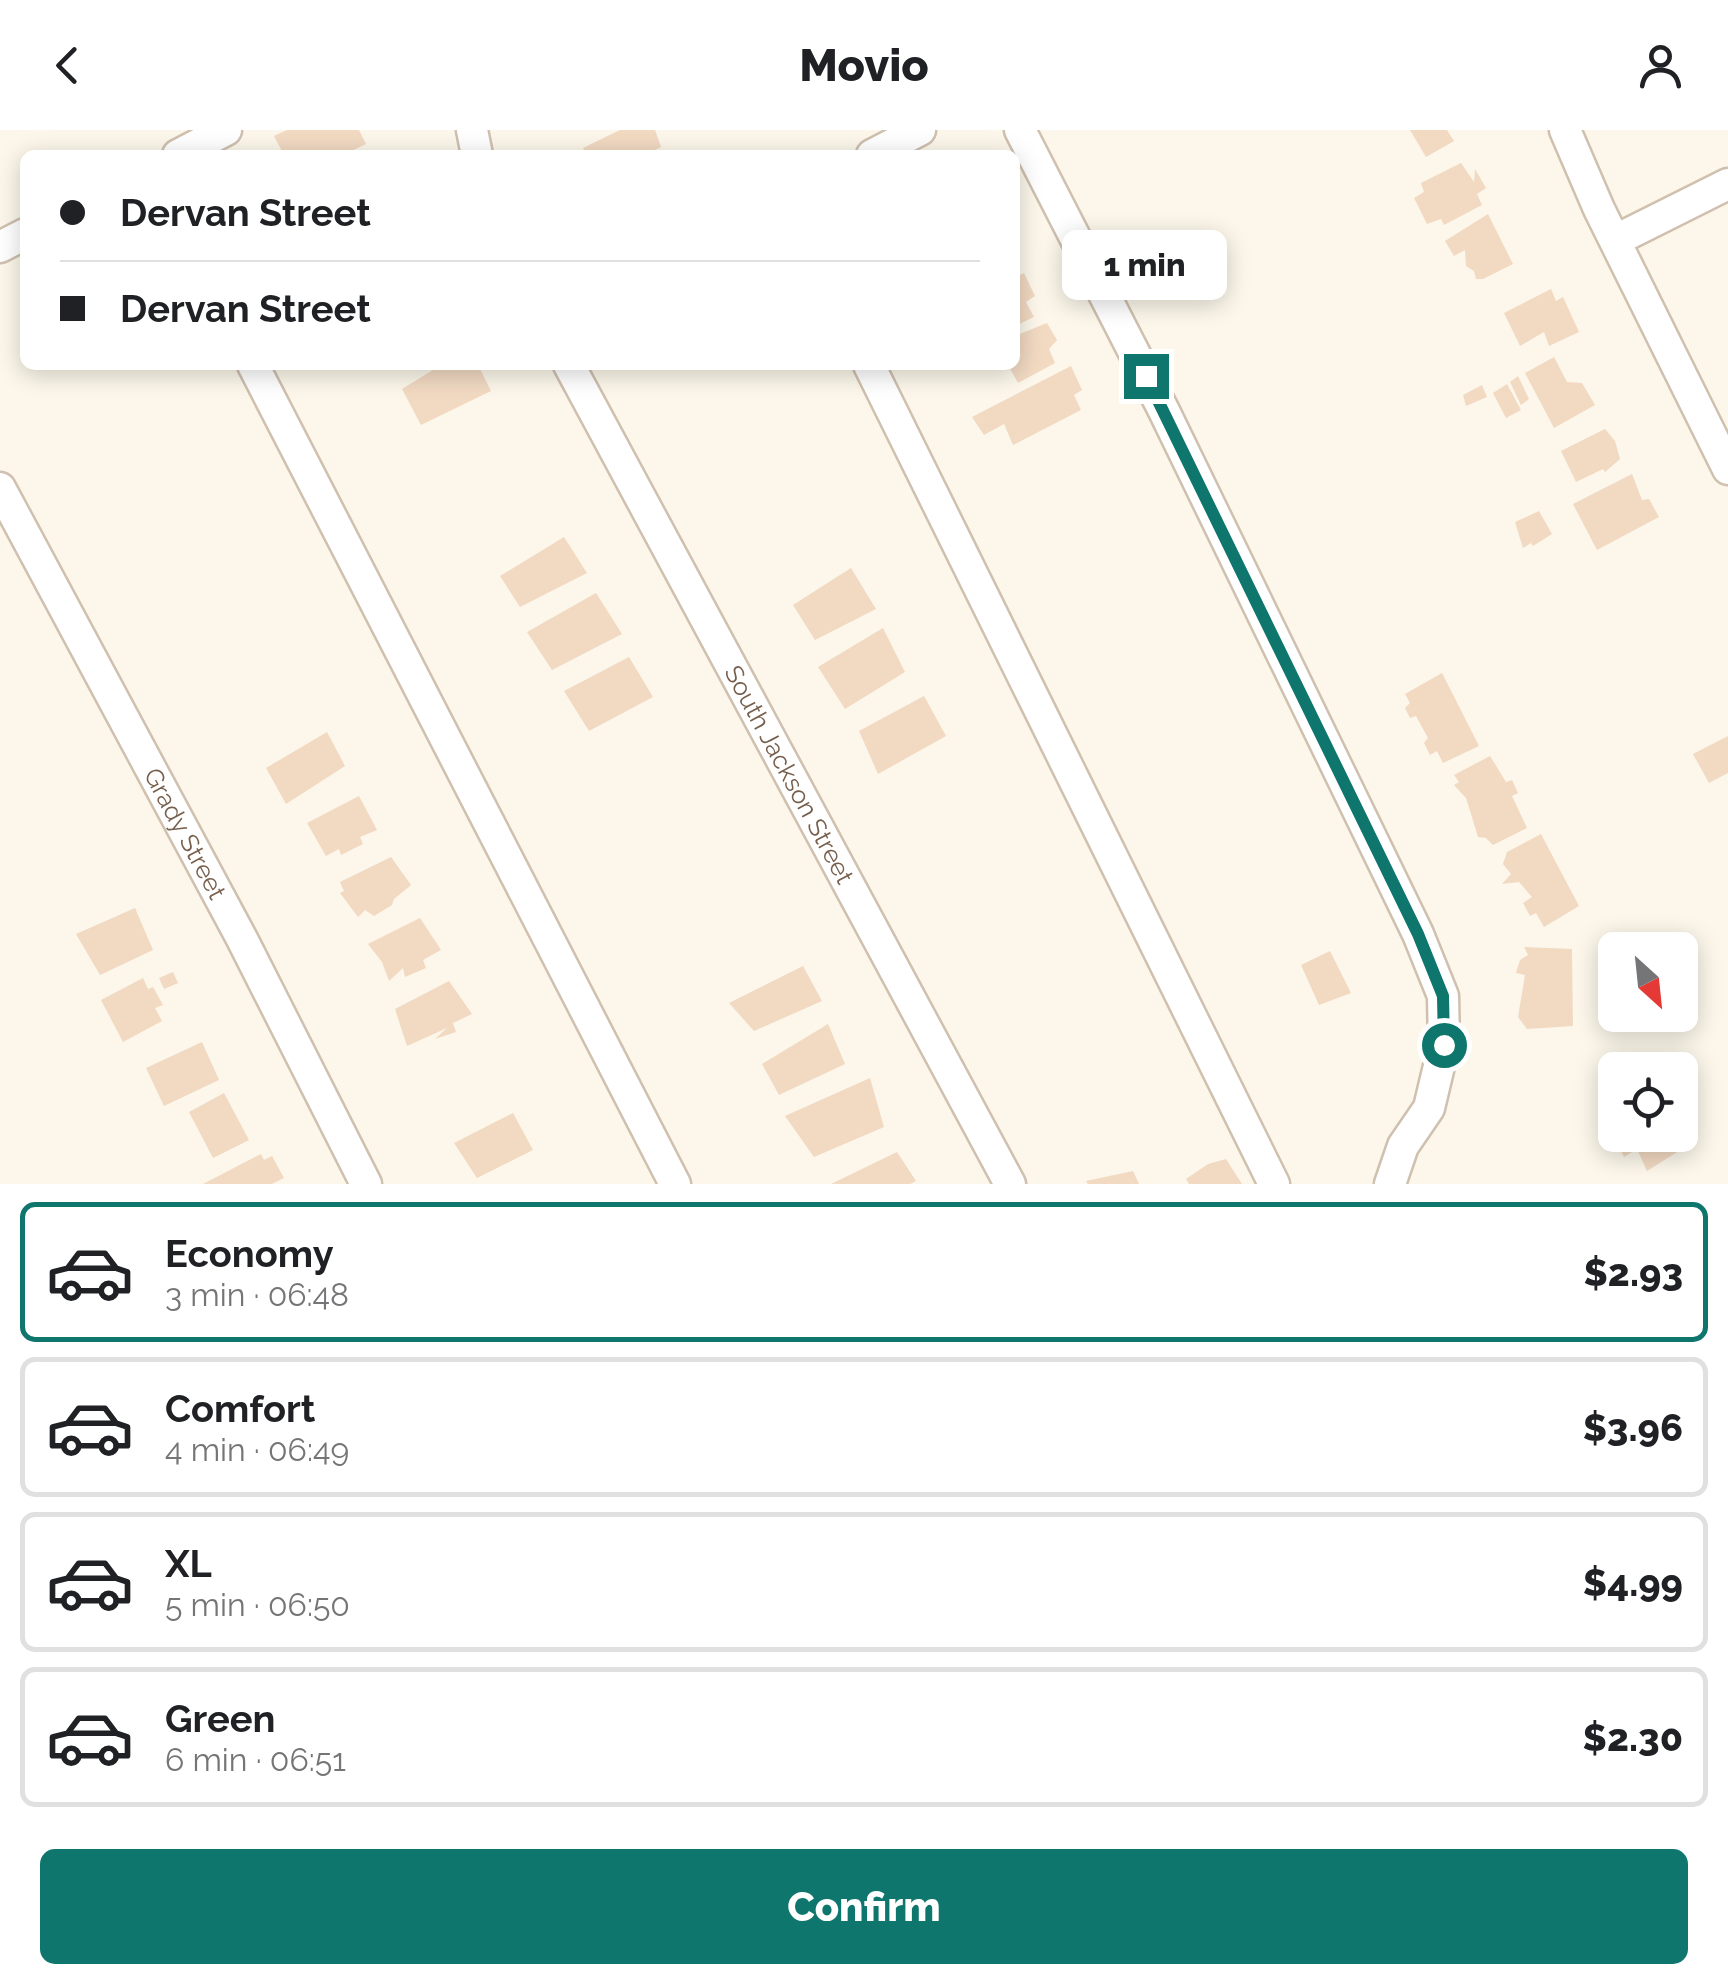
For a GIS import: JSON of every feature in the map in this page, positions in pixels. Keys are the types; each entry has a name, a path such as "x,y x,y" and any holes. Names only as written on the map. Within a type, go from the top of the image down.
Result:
{"street":[{"path":"188,150 226,130"},
{"path":"882,150 920,130"},
{"path":"1020,130 1164,411 1418,934 1443,996 1444,1045 1429,1108 1403,1146 1390,1184"},
{"path":"1565,130 1728,469"},
{"path":"1616,240 1728,184"},
{"path":"256,370 675,1184"},
{"name":"South Jackson Street","path":"571,370 1010,1184"},
{"path":"871,370 1274,1184"},
{"name":"Grady Street","path":"0,488 242,940 366,1184"}],"building":[{"path":"287,130 359,130 366,144 353,150 281,150 274,136"},
{"path":"620,130 655,130 661,147 655,150 583,148"},
{"path":"1410,130 1447,130 1454,141 1426,157"},
{"path":"1461,163 1474,182 1475,169 1486,188 1477,194 1482,205 1444,225 1441,219 1427,224 1414,198 1424,192 1421,183"},
{"path":"1488,214 1513,264 1476,279 1474,271 1466,266 1465,250 1454,256 1445,241"},
{"path":"1024,273 1035,296 1026,302 1034,317 1020,324 1020,275"},
{"path":"1551,289 1556,301 1563,297 1579,332 1549,346 1544,332 1520,346 1504,313"},
{"path":"1047,323 1057,340 1049,349 1055,363 1018,383 1011,370 1020,370 1020,334"},
{"path":"1554,357 1567,382 1582,383 1595,405 1554,428 1525,373"},
{"path":"1071,366 1082,390 1074,395 1081,410 1013,445 1004,424 984,435 972,417"},
{"path":"433,370 480,370 491,391 421,425 402,389"},
{"path":"1518,376 1529,399 1521,405 1510,382"},
{"path":"1507,384 1521,410 1506,418 1493,393"},
{"path":"1482,385 1487,397 1466,406 1463,395"},
{"path":"1605,429 1615,441 1620,459 1605,472 1603,469 1576,482 1561,451"},
{"path":"1632,474 1642,500 1649,499 1659,517 1597,550 1573,504"},
{"path":"1539,511 1552,534 1523,548 1515,522"},
{"path":"564,537 587,573 520,607 500,576"},
{"path":"851,568 876,609 815,640 793,605"},
{"path":"596,593 622,634 552,670 527,632"},
{"path":"883,628 905,672 845,709 818,667"},
{"path":"629,657 653,697 589,731 564,691"},
{"path":"1442,673 1479,746 1443,763 1437,751 1430,755 1424,743 1428,738 1416,716 1410,718 1405,708 1410,703 1405,694"},
{"path":"924,696 946,736 878,774 859,731"},
{"path":"327,732 345,766 286,804 266,768"},
{"path":"1728,736 1728,773 1709,783 1693,754"},
{"path":"1490,756 1506,782 1512,780 1518,793 1512,796 1527,828 1493,845 1478,837 1466,798 1454,785 1459,782 1454,775"},
{"path":"359,796 377,830 360,837 363,844 341,855 339,849 326,856 307,823"},
{"path":"1541,834 1579,906 1544,927 1536,913 1530,916 1523,903 1532,897 1519,882 1502,884 1511,874 1503,864 1507,852"},
{"path":"391,857 411,885 392,905 374,916 365,910 358,917 340,893 344,891 340,882"},
{"path":"135,908 153,950 100,975 76,934"},
{"path":"420,918 441,950 423,960 426,968 405,977 403,968 389,981 382,962 368,944"},
{"path":"1524,947 1572,949 1573,1026 1527,1029 1518,1017 1525,975 1516,973 1520,960 1528,955"},
{"path":"1330,951 1351,993 1319,1005 1301,965"},
{"path":"803,966 822,1001 754,1031 729,1003"},
{"path":"173,972 178,983 164,989 159,978"},
{"path":"143,978 163,1005 155,1008 162,1021 123,1042 101,1000"},
{"path":"449,981 472,1014 453,1023 456,1032 435,1039 447,1028 407,1046 395,1009"},
{"path":"828,1024 845,1064 779,1095 762,1064"},
{"path":"202,1042 219,1080 164,1106 146,1068"},
{"path":"870,1078 884,1127 814,1157 785,1116"},
{"path":"224,1093 249,1140 213,1158 189,1112"},
{"path":"513,1113 533,1150 477,1178 454,1143"},
{"path":"897,1152 916,1181 831,1184"},
{"path":"1638,1152 1677,1152 1647,1171"},
{"path":"261,1154 264,1160 272,1156 284,1178 272,1184 203,1184"},
{"path":"1226,1159 1242,1184 1189,1184 1186,1179 1208,1164"},
{"path":"1133,1171 1139,1184 1086,1181"}],"route":[{"path":"1146,376 1418,934 1443,996 1444,1045"}]}
